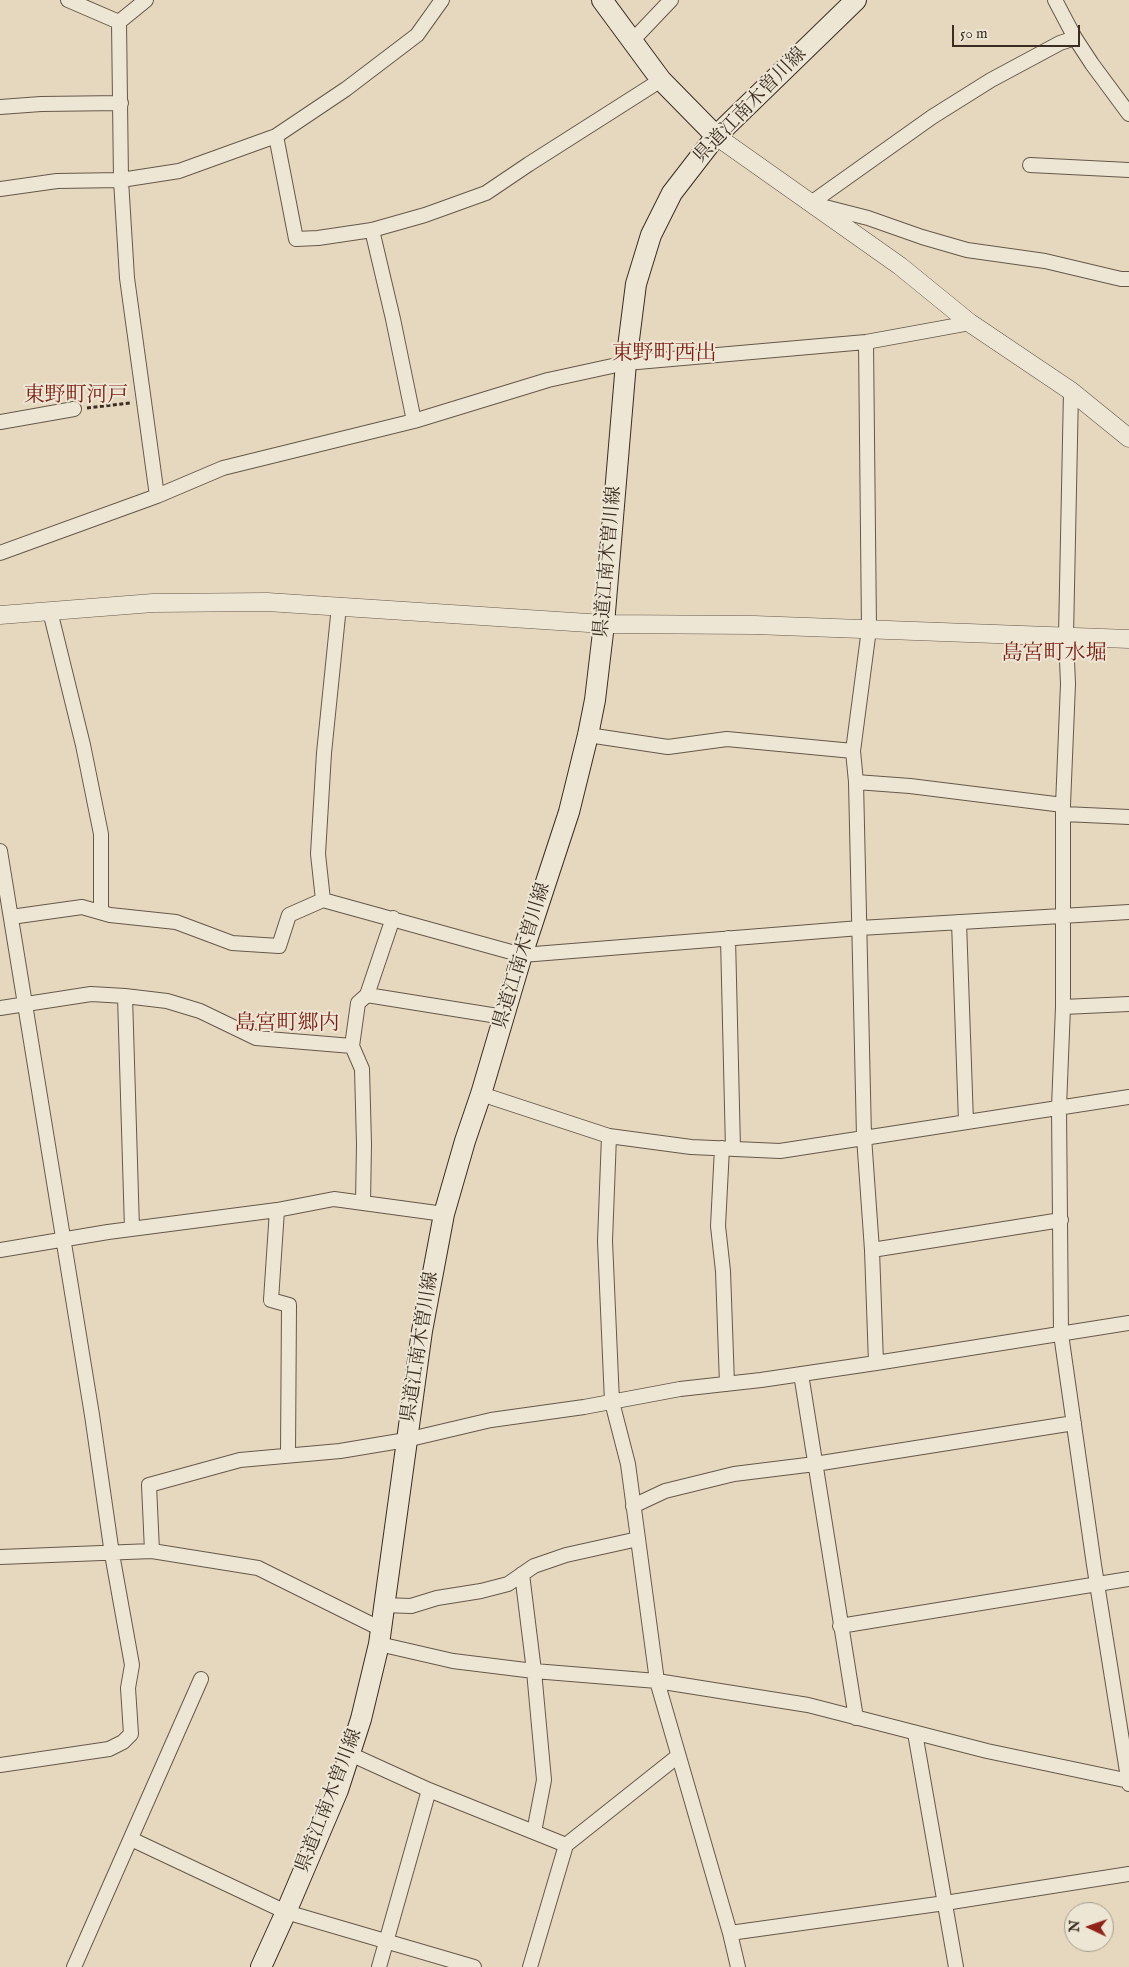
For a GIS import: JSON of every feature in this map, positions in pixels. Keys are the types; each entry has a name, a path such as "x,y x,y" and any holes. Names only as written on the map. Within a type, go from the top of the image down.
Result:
{"main road":[{"path":"602,0 661,80 716,136"},
{"name":"県道江南木曽川線","path":"260,1967 286,1912 338,1790 361,1719 380,1636 422,1331 444,1214 464,1141 481,1094 522,955 569,812 588,736 604,624 626,363 636,284 651,235 672,193 716,136 856,0"}],"street":[{"path":"68,0 119,22"},
{"path":"119,22 146,0"},
{"path":"0,188 57,181 121,180 179,170 276,136 346,89 417,35 442,0"},
{"path":"632,41 671,0"},
{"path":"1055,0 1075,38 1129,114"},
{"path":"119,22 121,180 128,278 157,496"},
{"path":"811,203 932,117 991,80 1060,43 1075,38"},
{"path":"276,136 296,239 318,238 372,230 486,193 661,80"},
{"path":"0,107 41,104 121,103"},
{"path":"716,136 900,266 970,323 1071,391 1129,438"},
{"path":"1030,165 1129,170"},
{"path":"811,203 868,218 967,250 1046,261 1121,279 1129,279"},
{"path":"372,230 414,420"},
{"path":"0,553 157,496 223,468 414,420 548,380 626,363 866,342 970,323"},
{"path":"866,342 869,629 853,750 856,782 864,1137 872,1250 876,1363"},
{"path":"0,1557 152,1551 258,1568 380,1636 453,1661 534,1671 657,1681 808,1705 987,1751 1129,1782 1097,1584 1061,1334 1059,1107 1063,1007 1062,915 1068,684 1066,636 1071,391"},
{"path":"0,422 74,409"},
{"path":"0,615 153,603 267,602 604,624 754,625 1129,639"},
{"path":"323,900 318,845 324,754 339,606"},
{"path":"50,611 83,745 101,834 101,912"},
{"path":"588,736 668,747 727,740 853,750"},
{"path":"856,782 910,786 1129,817"},
{"path":"0,851 92,1415 112,1554 132,1664 128,1688 131,1734 123,1742 109,1749 0,1765"},
{"path":"11,917 82,907 101,912 176,922 232,943 279,946 290,915 323,900 522,955 860,928 1129,912"},
{"path":"363,1203 362,1069 352,1046 358,1003 367,995 393,918"},
{"path":"959,922 966,1122"},
{"path":"727,1384 723,1271 718,1226 728,1148 728,938"},
{"path":"0,1008 91,994 125,996 167,1001 200,1011 256,1038 352,1046"},
{"path":"367,995 504,1017"},
{"path":"125,996 132,1229"},
{"path":"1063,1007 1129,1004"},
{"path":"481,1094 609,1136 690,1147 780,1151 1129,1097"},
{"path":"609,1136 605,1241 612,1402 628,1464 657,1681 730,1933 738,1967"},
{"path":"0,1250 132,1229 277,1210 334,1199 444,1214"},
{"path":"277,1210 271,1300 289,1305 288,1454"},
{"path":"872,1250 1061,1220"},
{"path":"152,1551 149,1485 240,1460 288,1454 340,1451 406,1440 491,1420 612,1402 680,1389 876,1363 1129,1322"},
{"path":"801,1374 856,1718"},
{"path":"633,1506 664,1491 734,1474 815,1464 1074,1423"},
{"path":"383,1606 411,1606 437,1598 482,1591 508,1584 534,1566 566,1555 638,1539"},
{"path":"522,1574 534,1671 544,1780 534,1832"},
{"path":"840,1626 1129,1579"},
{"path":"74,1967 201,1679"},
{"path":"915,1733 956,1967"},
{"path":"350,1754 429,1790 566,1845"},
{"path":"530,1967 566,1845 678,1756"},
{"path":"379,1967 429,1790"},
{"path":"131,1839 286,1912 474,1967"},
{"path":"730,1933 945,1903 1129,1874"}],"path":[{"path":"74,409 145,402"}],"district":[{"name":"東野町西出","path":"664,355"},
{"name":"東野町河戸","path":"76,397"},
{"name":"島宮町水堀","path":"1054,655"},
{"name":"島宮町郷内","path":"287,1025"}]}
